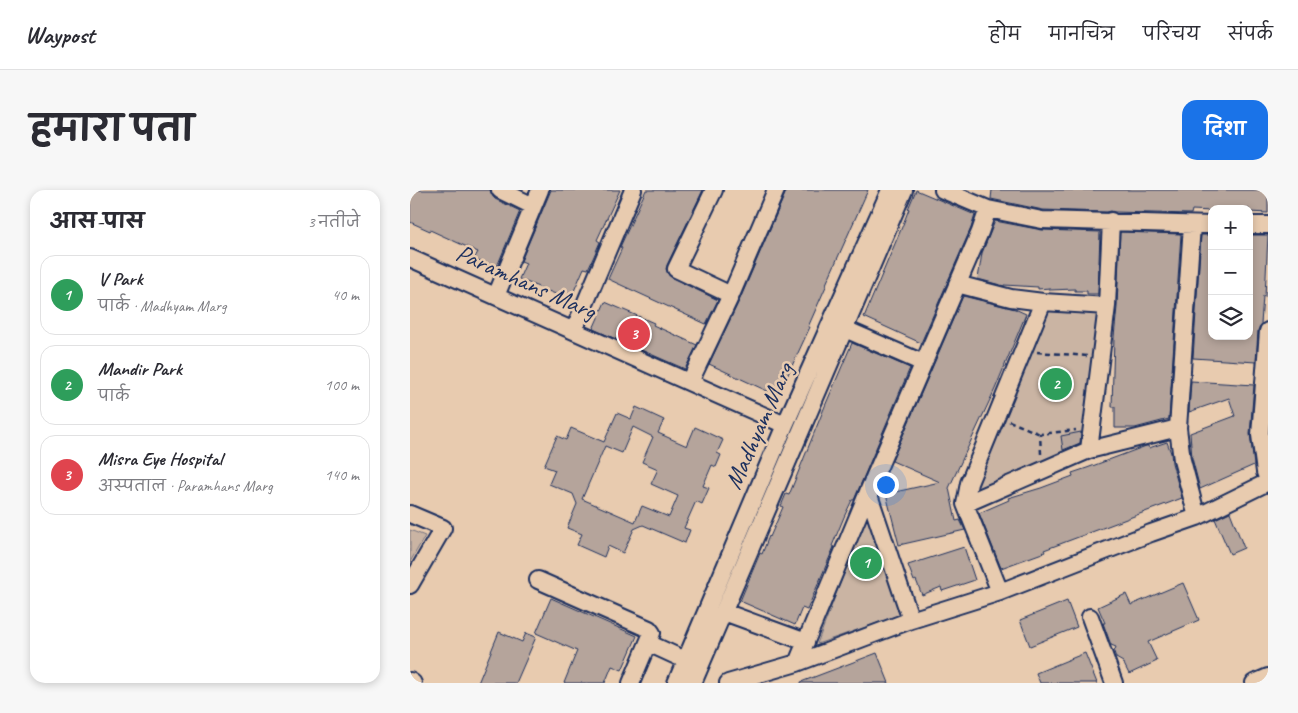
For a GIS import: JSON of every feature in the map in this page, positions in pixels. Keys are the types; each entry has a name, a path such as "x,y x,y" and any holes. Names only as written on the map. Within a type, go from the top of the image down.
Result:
{"street":[{"path":"500,190 533,206"},
{"path":"496,296 540,190"},
{"path":"574,330 633,190"},
{"path":"714,190 676,270 732,295"},
{"path":"690,382 732,295 776,190"},
{"name":"Madhyam Marg","path":"676,683 785,425 890,190"},
{"name":"Madhyam Marg","path":"693,683 904,190"},
{"path":"943,190 988,209 1042,220 1208,225"},
{"path":"798,663 988,209"},
{"path":"1089,450 1107,306 1111,221"},
{"path":"1192,225 1178,428 1182,460 1197,517"},
{"path":"1253,225 1268,225"},
{"name":"Paramhans Marg","path":"410,258 785,425"},
{"path":"957,284 1011,298 1107,306"},
{"path":"1000,592 964,504 969,483 1043,302"},
{"path":"845,329 923,362"},
{"path":"728,683 798,663 911,620 1000,592 1197,517 1268,481 1260,435 1268,331"},
{"path":"964,504 1089,450 1178,428"},
{"path":"868,492 911,620"},
{"path":"410,514 443,528 410,585"},
{"path":"538,580 649,629 652,633 631,683"},
{"path":"724,612 806,642"},
{"path":"1090,617 1114,683"},
{"path":"648,644 686,660"},
{"path":"1254,683 1268,678"}],"path":[{"path":"1023,351 1088,356"},
{"path":"1007,420 1040,434 1081,430"},
{"path":"1040,434 1041,471"}],"shaded area":[{"path":"1043,302 1107,306 1089,450 965,504"},
{"path":"868,510 900,615 817,644"},
{"path":"410,530 425,536 410,562"}],"building":[{"path":"410,190 490,190 495,199 520,211 496,269 474,259 478,252 410,222"},
{"path":"551,190 620,190 597,240 600,242 594,256 588,269 584,268 570,300 519,279 526,263 521,261"},
{"path":"646,190 703,190 666,269 672,278 718,300 706,324 608,279 622,248 620,247"},
{"path":"786,190 868,190 826,284 808,327 810,327 778,396 709,364 740,299"},
{"path":"916,190 975,215 921,343 864,317"},
{"path":"992,190 1268,190 1268,213 1253,212 1253,205 1208,205 1208,211 1192,210 1191,214 1043,210 991,199"},
{"path":"995,221 1042,230 1100,232 1098,294 1087,294 1087,291 1075,291 1075,289 1050,290 1050,288 1038,289 1038,287 1004,286 978,279 982,253"},
{"path":"1120,232 1181,234 1169,419 1135,428 1115,428 1115,407 1112,407"},
{"path":"1201,235 1208,235 1208,340 1253,340 1253,235 1268,235 1265,297 1263,296 1262,324 1258,330 1256,362 1193,358"},
{"path":"963,296 1015,309 1026,314 995,389 949,488 956,521 960,520 965,530 899,545 886,494 940,482 892,461"},
{"path":"605,302 654,323 653,325 697,345 685,369 593,329"},
{"path":"852,343 910,368 854,500 852,500 844,517 832,546 834,547 807,610 802,608 795,625 740,601 760,553 762,554 783,507 781,506 786,494 789,495"},
{"path":"1191,381 1254,385 1250,434 1254,465 1200,489 1192,458 1190,433 1235,416 1229,398 1189,412"},
{"path":"636,407 664,420 658,433 687,446 695,427 723,440 717,453 721,455 716,467 712,465 703,486 709,488 702,504 696,501 684,528 690,530 685,543 643,525 634,529 623,553 608,546 604,557 577,545 582,534 567,528 577,504 573,494 549,484 555,470 544,466 557,436 566,440 571,428 604,442 617,413 631,419","holes":["633,427 653,437 642,462 658,469 651,484 678,496 669,517 642,506 635,522 582,499 605,446 622,453"]},
{"path":"1081,432 1080,443 1063,450 1061,436"},
{"path":"1167,442 1182,498 1001,568 979,513 1009,500 1008,498 1073,476 1072,473 1146,446 1149,448"},
{"path":"1230,512 1244,548 1230,554 1215,519"},
{"path":"964,547 975,580 942,591 941,587 922,595 908,565"},
{"path":"1183,583 1199,620 1148,642 1157,661 1129,674 1123,662 1116,658 1114,652 1116,647 1111,645 1098,607 1126,594 1131,605"},
{"path":"551,598 637,636 622,670 612,666 605,683 564,683 577,651 536,633"},
{"path":"1067,601 1077,627 1030,646 1020,620"},
{"path":"499,632 522,642 526,633 536,637 516,683 478,683"},
{"path":"877,653 889,683 801,683 801,682"},
{"path":"1085,653 1097,683 1040,683 1036,673"}],"place":[{"name":"Misra Eye Hospital","path":"634,334"},
{"name":"Mandir Park","path":"1056,384"},
{"name":"V Park","path":"866,563"}]}
